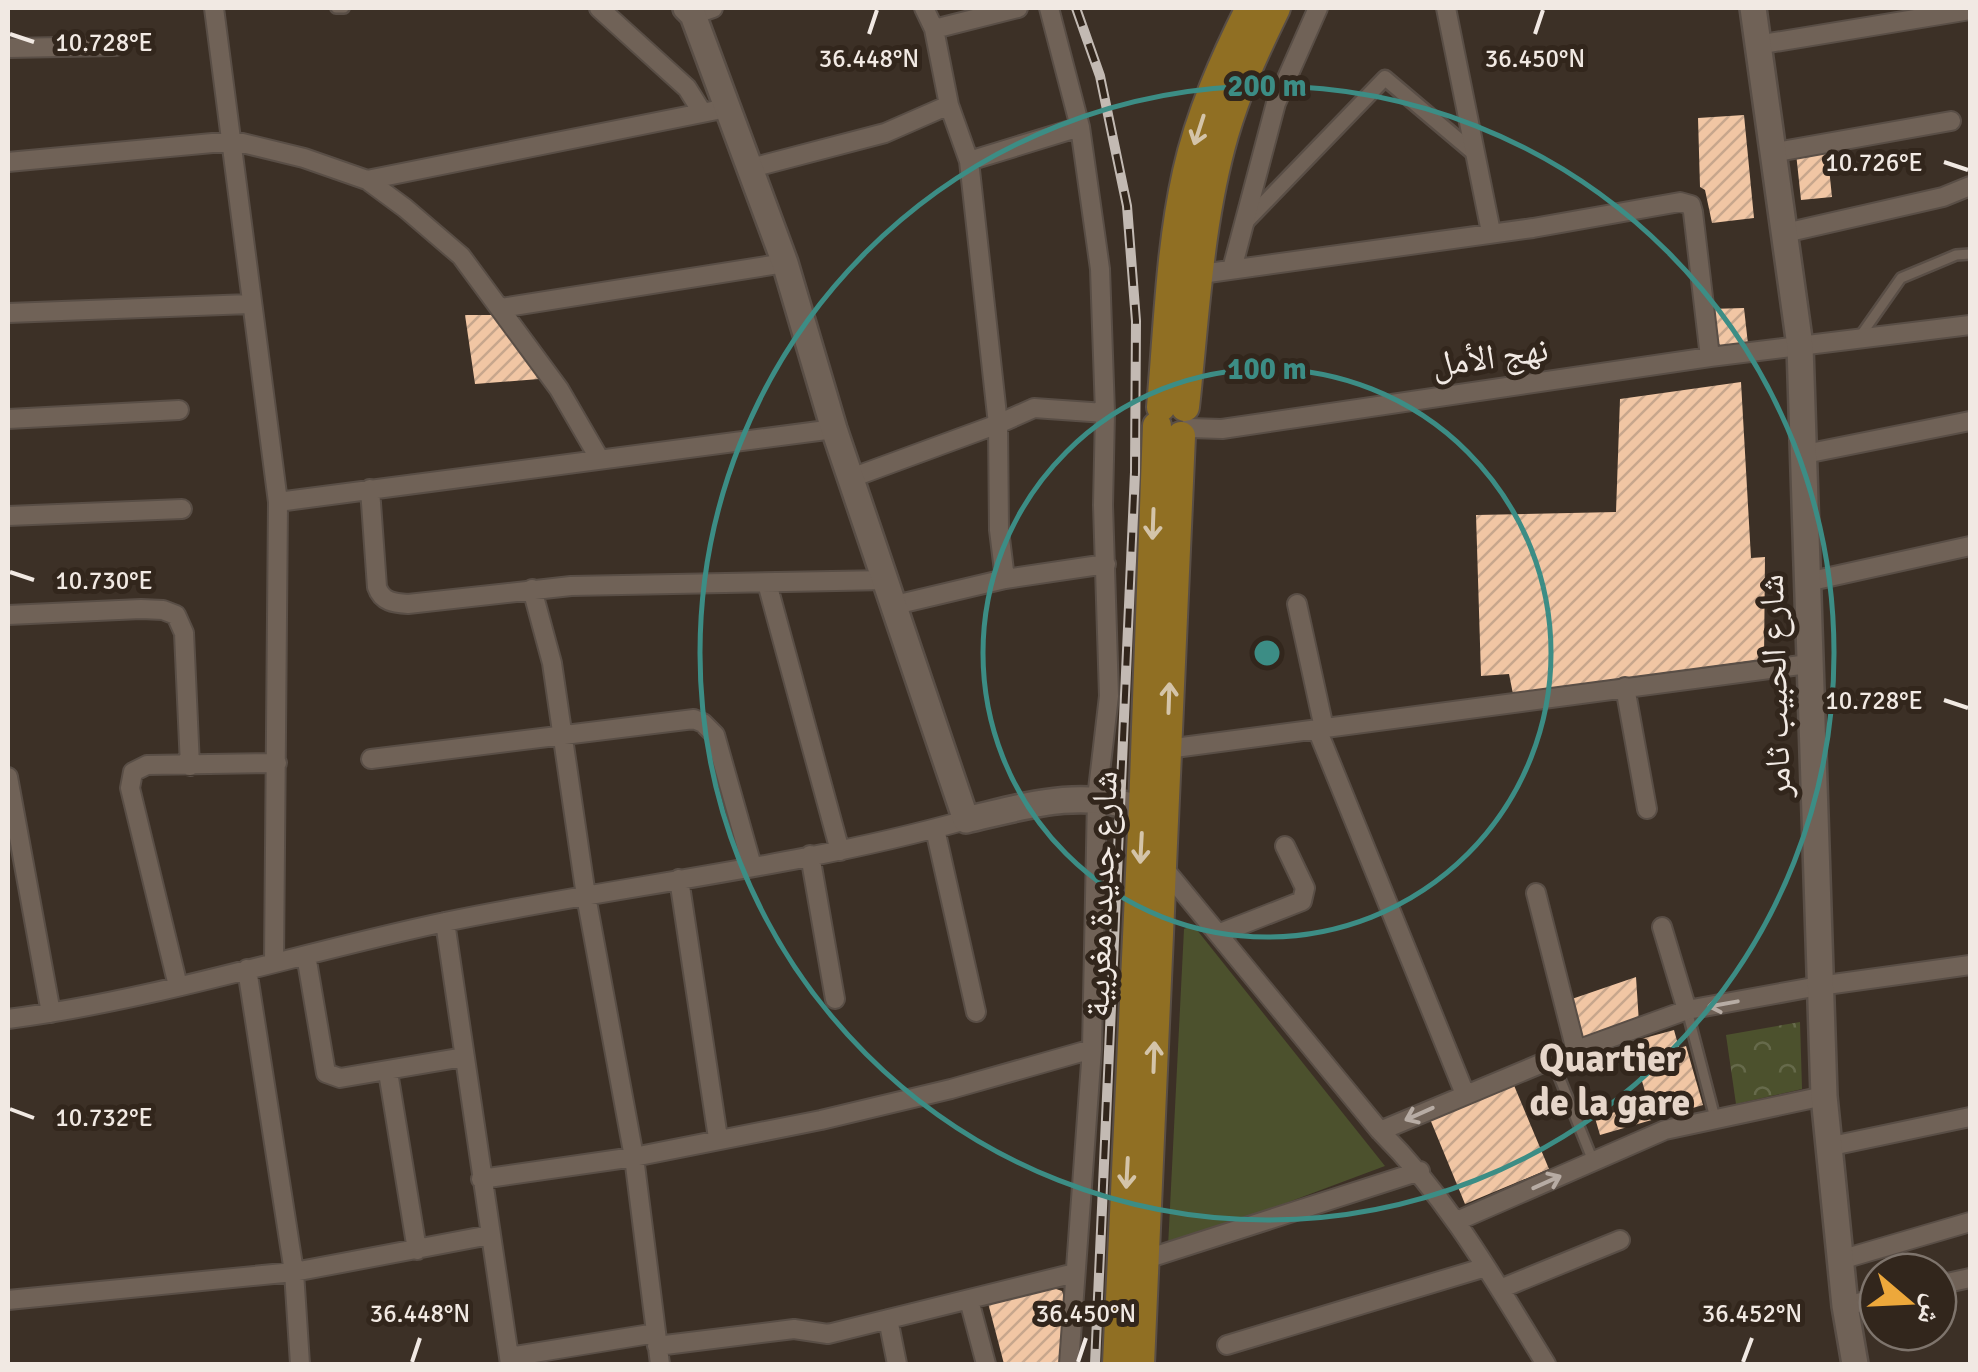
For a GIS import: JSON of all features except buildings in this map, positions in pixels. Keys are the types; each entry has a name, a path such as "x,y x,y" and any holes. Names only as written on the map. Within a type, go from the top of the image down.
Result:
{"main road":[{"path":"1175,421 1178,225 1187,172 1222,64 1250,8"},
{"path":"1175,421 1223,138 1244,73 1276,8"},
{"name":"شارع الحبيب ثامر","path":"1753,8 1800,346 1824,1096 1845,1306 1855,1364"},
{"path":"698,10 715,110 751,168 785,263 834,428 966,820 1056,799 1098,798 1143,809"},
{"name":"شارع جديدة مغربية","path":"1117,1364 1134,1263 1162,866 1175,421"},
{"name":"شارع جديدة مغربية","path":"1140,1364 1134,1263 1143,809 1175,421"}],"street":[{"path":"214,8 278,502 274,963"},
{"path":"599,8 715,110"},
{"path":"924,8 934,29 949,105 968,161 998,424 1004,578"},
{"path":"934,29 1018,8"},
{"path":"1049,8 1080,127 1100,269 1109,696 1098,798 1092,1049 1069,1364"},
{"path":"1232,269 1276,103 1318,8"},
{"path":"1446,8 1490,232"},
{"path":"1757,45 1970,10"},
{"path":"8,48 115,46"},
{"path":"1244,223 1384,78 1475,154"},
{"path":"751,168 885,134 949,105"},
{"path":"366,180 715,110"},
{"path":"1771,153 1951,121"},
{"path":"968,161 1080,127"},
{"path":"8,162 234,141 304,158 366,180 461,256 558,389 598,458"},
{"path":"1785,233 1943,197 1970,186"},
{"path":"1200,274 1686,203 1694,212 1710,358"},
{"path":"501,308 785,263"},
{"path":"8,313 250,304"},
{"name":"نهج الأمل","path":"1175,421 1222,429 1710,358 1970,325"},
{"path":"851,478 1034,408 1104,413"},
{"path":"8,418 179,410"},
{"path":"1805,454 1970,421"},
{"path":"278,502 834,428"},
{"path":"370,489 377,586 384,599 408,604 532,588 768,583 891,592 1106,564"},
{"path":"8,516 182,510"},
{"path":"1807,582 1970,546"},
{"path":"768,583 840,851"},
{"path":"532,588 552,663 586,896 634,1157 658,1348"},
{"path":"1297,604 1320,728 1464,1094"},
{"path":"8,615 141,609 176,615 184,634 190,766"},
{"path":"1167,749 1808,664"},
{"path":"1625,687 1647,809"},
{"path":"371,759 675,719 703,722 715,735 722,753 752,866"},
{"path":"178,986 130,778 141,766 277,763"},
{"path":"8,776 51,1013"},
{"path":"8,1019 178,986 445,922 840,851 966,820"},
{"path":"935,828 976,1012"},
{"path":"1218,934 1302,901 1305,888 1285,846"},
{"path":"810,855 836,999"},
{"path":"1162,866 1380,1132 1420,1171 1457,1221 1546,1364"},
{"path":"679,879 718,1138"},
{"path":"1536,893 1576,1050"},
{"path":"445,922 509,1361 658,1348 794,1329 828,1334 1075,1274"},
{"path":"1662,928 1688,1010"},
{"path":"306,955 326,1073 340,1078 464,1057"},
{"path":"1380,1132 1552,1059 1688,1010 1819,986 1970,965"},
{"path":"247,969 294,1272 300,1364"},
{"path":"481,1179 634,1157 822,1120 1092,1049"},
{"path":"388,1072 417,1250"},
{"path":"1457,1221 1665,1130 1824,1096"},
{"path":"1827,1146 1970,1117"},
{"path":"1134,1263 1420,1171"},
{"path":"1840,1260 1970,1222"},
{"path":"8,1300 294,1272 490,1235"},
{"path":"1500,1289 1620,1240"},
{"path":"1227,1345 1486,1268"},
{"path":"968,1300 986,1364"},
{"path":"1845,1306 1858,1303"},
{"path":"888,1319 897,1364"}],"lane":[{"path":"336,8 344,8"},
{"path":"1859,338 1901,278 1970,254"},
{"path":"1688,1010 1716,1118"},
{"path":"1552,1059 1593,1162"}],"green space":[{"path":"1193,925 1385,1166 1168,1247 1184,929"},
{"path":"1800,1022 1802,1089 1736,1104 1726,1035"}],"railway":[{"path":"1076,8 1100,76 1127,206 1136,321 1135,472 1095,1364"}],"district":[{"name":"Quartier de la gare","path":"1610,1080"}]}
